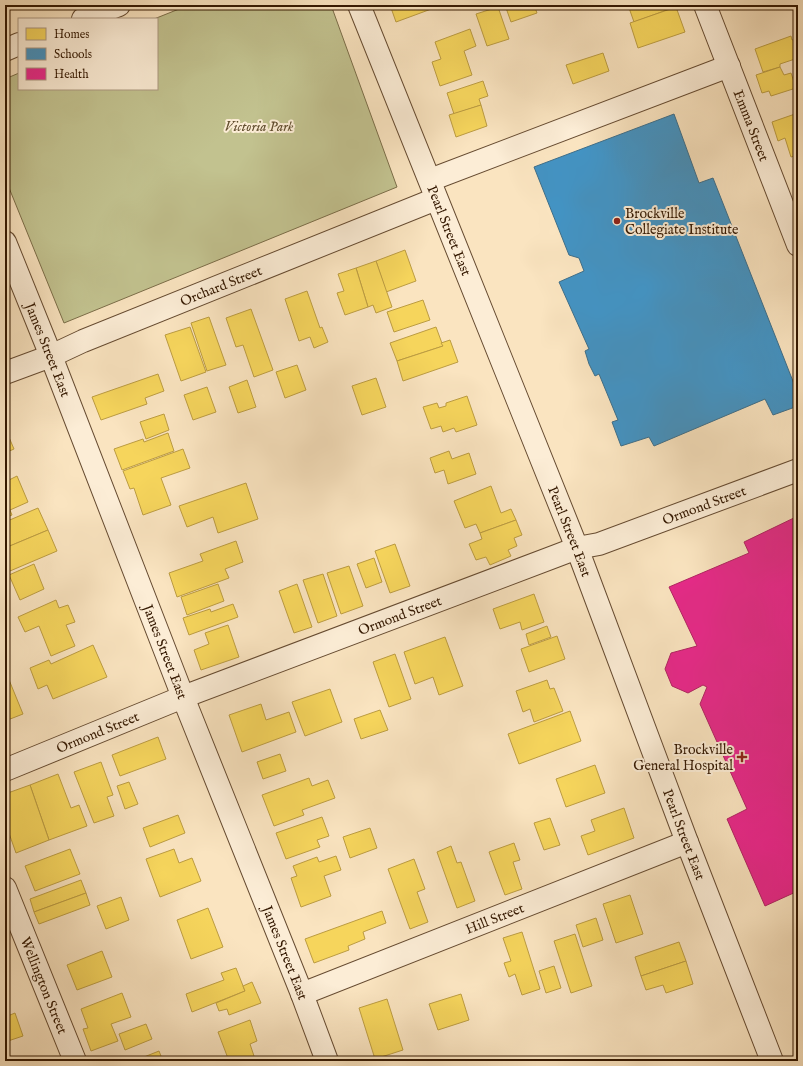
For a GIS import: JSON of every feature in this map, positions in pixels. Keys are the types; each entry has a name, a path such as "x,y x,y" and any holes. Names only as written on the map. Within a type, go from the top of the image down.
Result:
{"street":[{"path":"86,18 119,5"},
{"name":"Pearl Street East","path":"360,5 577,548 687,842 772,1061"},
{"name":"Emma Street","path":"705,5 798,245"},
{"path":"5,50 18,44"},
{"name":"Orchard Street","path":"5,373 51,356 433,189 729,66"},
{"name":"James Street East","path":"5,242 51,356 183,697 328,1061"},
{"name":"Ormond Street","path":"5,770 183,697 577,548 599,544 798,470"},
{"name":"Hill Street","path":"302,994 687,842"},
{"name":"Wellington Street","path":"5,888 72,1060"}],"green space":[{"name":"Victoria Park","path":"189,5 331,5 397,187 64,323 5,178 5,79 18,73 18,90 158,90 158,18 156,18"}],"building: Homes":[{"path":"390,5 433,5 434,8 396,22"},
{"path":"505,5 534,5 537,13 511,22"},
{"path":"628,5 665,5 667,10 634,22"},
{"path":"498,7 509,39 487,46 476,14"},
{"path":"676,7 685,32 638,48 630,23"},
{"path":"470,29 476,46 464,51 472,75 440,86 432,62 441,59 435,42"},
{"path":"791,36 792,40 798,38 798,49 796,50 798,58 780,64 780,67 763,72 755,49"},
{"path":"603,53 609,71 573,84 566,65"},
{"path":"780,67 784,75 791,73 796,88 771,96 769,91 762,93 756,75"},
{"path":"483,81 488,96 479,99 481,105 454,114 447,93"},
{"path":"481,105 487,126 456,137 449,115"},
{"path":"795,114 798,123 798,155 791,157 785,138 778,141 772,122"},
{"path":"405,250 416,281 386,292 376,261"},
{"path":"376,261 392,307 376,313 373,305 368,307 356,268"},
{"path":"356,268 368,307 345,315 337,293 344,291 338,274"},
{"path":"307,291 320,328 322,327 328,342 314,348 310,337 299,341 285,299"},
{"path":"423,300 430,320 394,332 387,312"},
{"path":"251,309 273,370 254,377 243,345 236,347 226,318"},
{"path":"209,317 226,365 207,371 191,323"},
{"path":"190,327 206,372 181,381 165,335"},
{"path":"436,327 443,346 397,361 390,343"},
{"path":"450,340 458,362 403,381 397,361 443,346 441,343"},
{"path":"297,365 306,390 285,398 276,372"},
{"path":"158,374 164,391 145,398 147,404 101,420 92,397"},
{"path":"376,378 386,407 362,415 352,386"},
{"path":"247,380 256,407 238,413 229,387"},
{"path":"207,387 216,412 193,420 184,395"},
{"path":"467,396 477,425 456,432 454,428 443,432 441,426 431,429 423,407 437,403 439,408 446,406 446,403"},
{"path":"164,414 169,430 146,439 140,422"},
{"path":"5,428 14,449 5,453"},
{"path":"168,433 174,451 122,470 114,449 143,439 144,442"},
{"path":"183,449 190,468 161,478 171,505 143,515 134,488 130,489 123,471"},
{"path":"449,451 452,459 469,453 476,474 448,484 444,470 435,473 430,458"},
{"path":"17,476 28,502 10,510 12,515 5,518 5,482"},
{"path":"246,483 258,519 218,533 213,517 187,527 179,506"},
{"path":"491,486 501,513 511,509 516,520 480,533 476,524 465,528 454,501"},
{"path":"38,508 48,530 5,548 5,522"},
{"path":"516,520 522,535 514,538 517,546 508,550 511,556 490,565 486,557 476,560 469,544 482,539 480,533"},
{"path":"48,530 57,551 10,571 5,560 5,548"},
{"path":"236,541 243,562 225,569 229,578 177,597 169,573 203,561 200,554"},
{"path":"395,544 410,586 390,593 375,551"},
{"path":"374,558 382,582 366,588 357,564"},
{"path":"34,564 44,589 20,600 9,575"},
{"path":"349,566 363,606 341,614 327,573"},
{"path":"323,574 337,616 318,623 303,580"},
{"path":"218,584 224,601 187,615 181,597"},
{"path":"297,584 312,627 294,633 279,591"},
{"path":"534,594 544,622 522,630 520,622 500,629 493,609"},
{"path":"56,600 59,608 68,605 75,622 66,625 75,646 51,656 39,626 25,632 18,617"},
{"path":"233,604 238,617 189,635 183,618 210,609 211,612"},
{"path":"228,625 239,657 201,670 194,650 209,644 205,633"},
{"path":"547,626 551,637 529,645 526,634"},
{"path":"557,636 565,659 529,672 521,649"},
{"path":"445,637 463,686 439,695 433,677 415,684 404,652"},
{"path":"93,645 107,677 53,699 47,685 38,689 30,668 49,660 51,664"},
{"path":"395,654 411,699 389,707 373,662"},
{"path":"5,670 23,714 5,721"},
{"path":"547,680 550,689 554,688 563,711 534,722 530,709 523,712 516,691"},
{"path":"330,689 342,722 305,736 292,702"},
{"path":"261,704 266,720 289,712 296,732 242,752 229,715"},
{"path":"380,710 388,730 361,739 354,719"},
{"path":"570,711 581,741 519,764 508,734"},
{"path":"158,737 166,759 120,776 112,755"},
{"path":"280,754 286,771 263,779 257,762"},
{"path":"101,762 113,795 107,797 114,816 94,823 74,772"},
{"path":"595,765 605,793 566,807 556,779"},
{"path":"58,774 71,808 79,805 87,826 49,840 30,785"},
{"path":"309,778 312,786 328,780 335,798 302,810 304,815 274,826 262,795"},
{"path":"129,782 138,804 125,809 117,786"},
{"path":"30,785 49,840 16,853 5,822 5,794"},
{"path":"624,808 634,838 588,855 581,836 595,831 591,820"},
{"path":"178,815 185,833 150,847 143,828"},
{"path":"322,817 329,836 317,840 320,847 286,859 276,833"},
{"path":"550,818 560,845 544,850 534,823"},
{"path":"370,828 377,848 350,858 343,837"},
{"path":"514,843 520,860 513,862 522,889 505,895 489,852"},
{"path":"451,846 457,863 461,862 475,901 457,908 437,852"},
{"path":"70,849 80,874 35,891 25,866"},
{"path":"174,849 179,863 192,858 201,881 160,897 146,859"},
{"path":"336,856 341,870 324,876 331,896 301,907 291,878 297,876 293,866 317,857 319,862"},
{"path":"414,859 425,889 417,892 428,922 410,929 388,869"},
{"path":"81,880 86,893 34,912 30,899"},
{"path":"86,893 90,905 39,924 34,912"},
{"path":"630,895 643,934 616,943 603,904"},
{"path":"121,897 129,920 106,929 97,906"},
{"path":"208,908 223,947 191,959 177,920"},
{"path":"382,911 386,923 363,932 365,939 348,946 349,950 314,963 305,939"},
{"path":"596,918 603,940 583,947 576,925"},
{"path":"522,932 540,989 522,995 515,974 509,977 504,963 511,961 503,938"},
{"path":"575,934 592,986 571,993 554,941"},
{"path":"679,942 686,961 641,976 635,957"},
{"path":"102,951 112,977 77,990 67,965"},
{"path":"686,961 693,984 666,993 663,985 646,990 641,976"},
{"path":"554,966 561,988 546,993 539,971"},
{"path":"236,968 245,991 192,1012 186,994 224,980 221,973"},
{"path":"252,982 261,1003 229,1015 227,1009 219,1011 216,1003 245,991 243,986"},
{"path":"122,993 131,1017 111,1024 118,1041 91,1051 83,1029 88,1028 81,1009"},
{"path":"461,994 469,1020 438,1030 429,1004"},
{"path":"387,999 403,1050 375,1059 359,1008"},
{"path":"15,1013 23,1036 5,1042 5,1017"},
{"path":"250,1020 257,1041 250,1044 255,1059 250,1061 229,1061 218,1032"},
{"path":"146,1024 152,1039 125,1050 119,1034"},
{"path":"159,1051 163,1061 134,1061"}],"building: Schools":[{"path":"674,114 699,183 713,178 798,394 798,406 773,415 765,399 654,446 649,437 621,446 612,422 618,420 599,374 595,376 589,364 585,351 589,349 559,282 584,271 579,258 569,255 534,167"}],"building: Health":[{"name":"Brockville General Hospital","path":"798,516 798,891 765,906 727,819 747,809 700,704 707,687 703,685 688,693 672,686 665,669 671,653 697,646 669,587 749,553 744,542"}],"place":[{"name":"Brockville Collegiate Institute","path":"617,221"},
{"name":"Brockville General Hospital","path":"742,757"}]}
